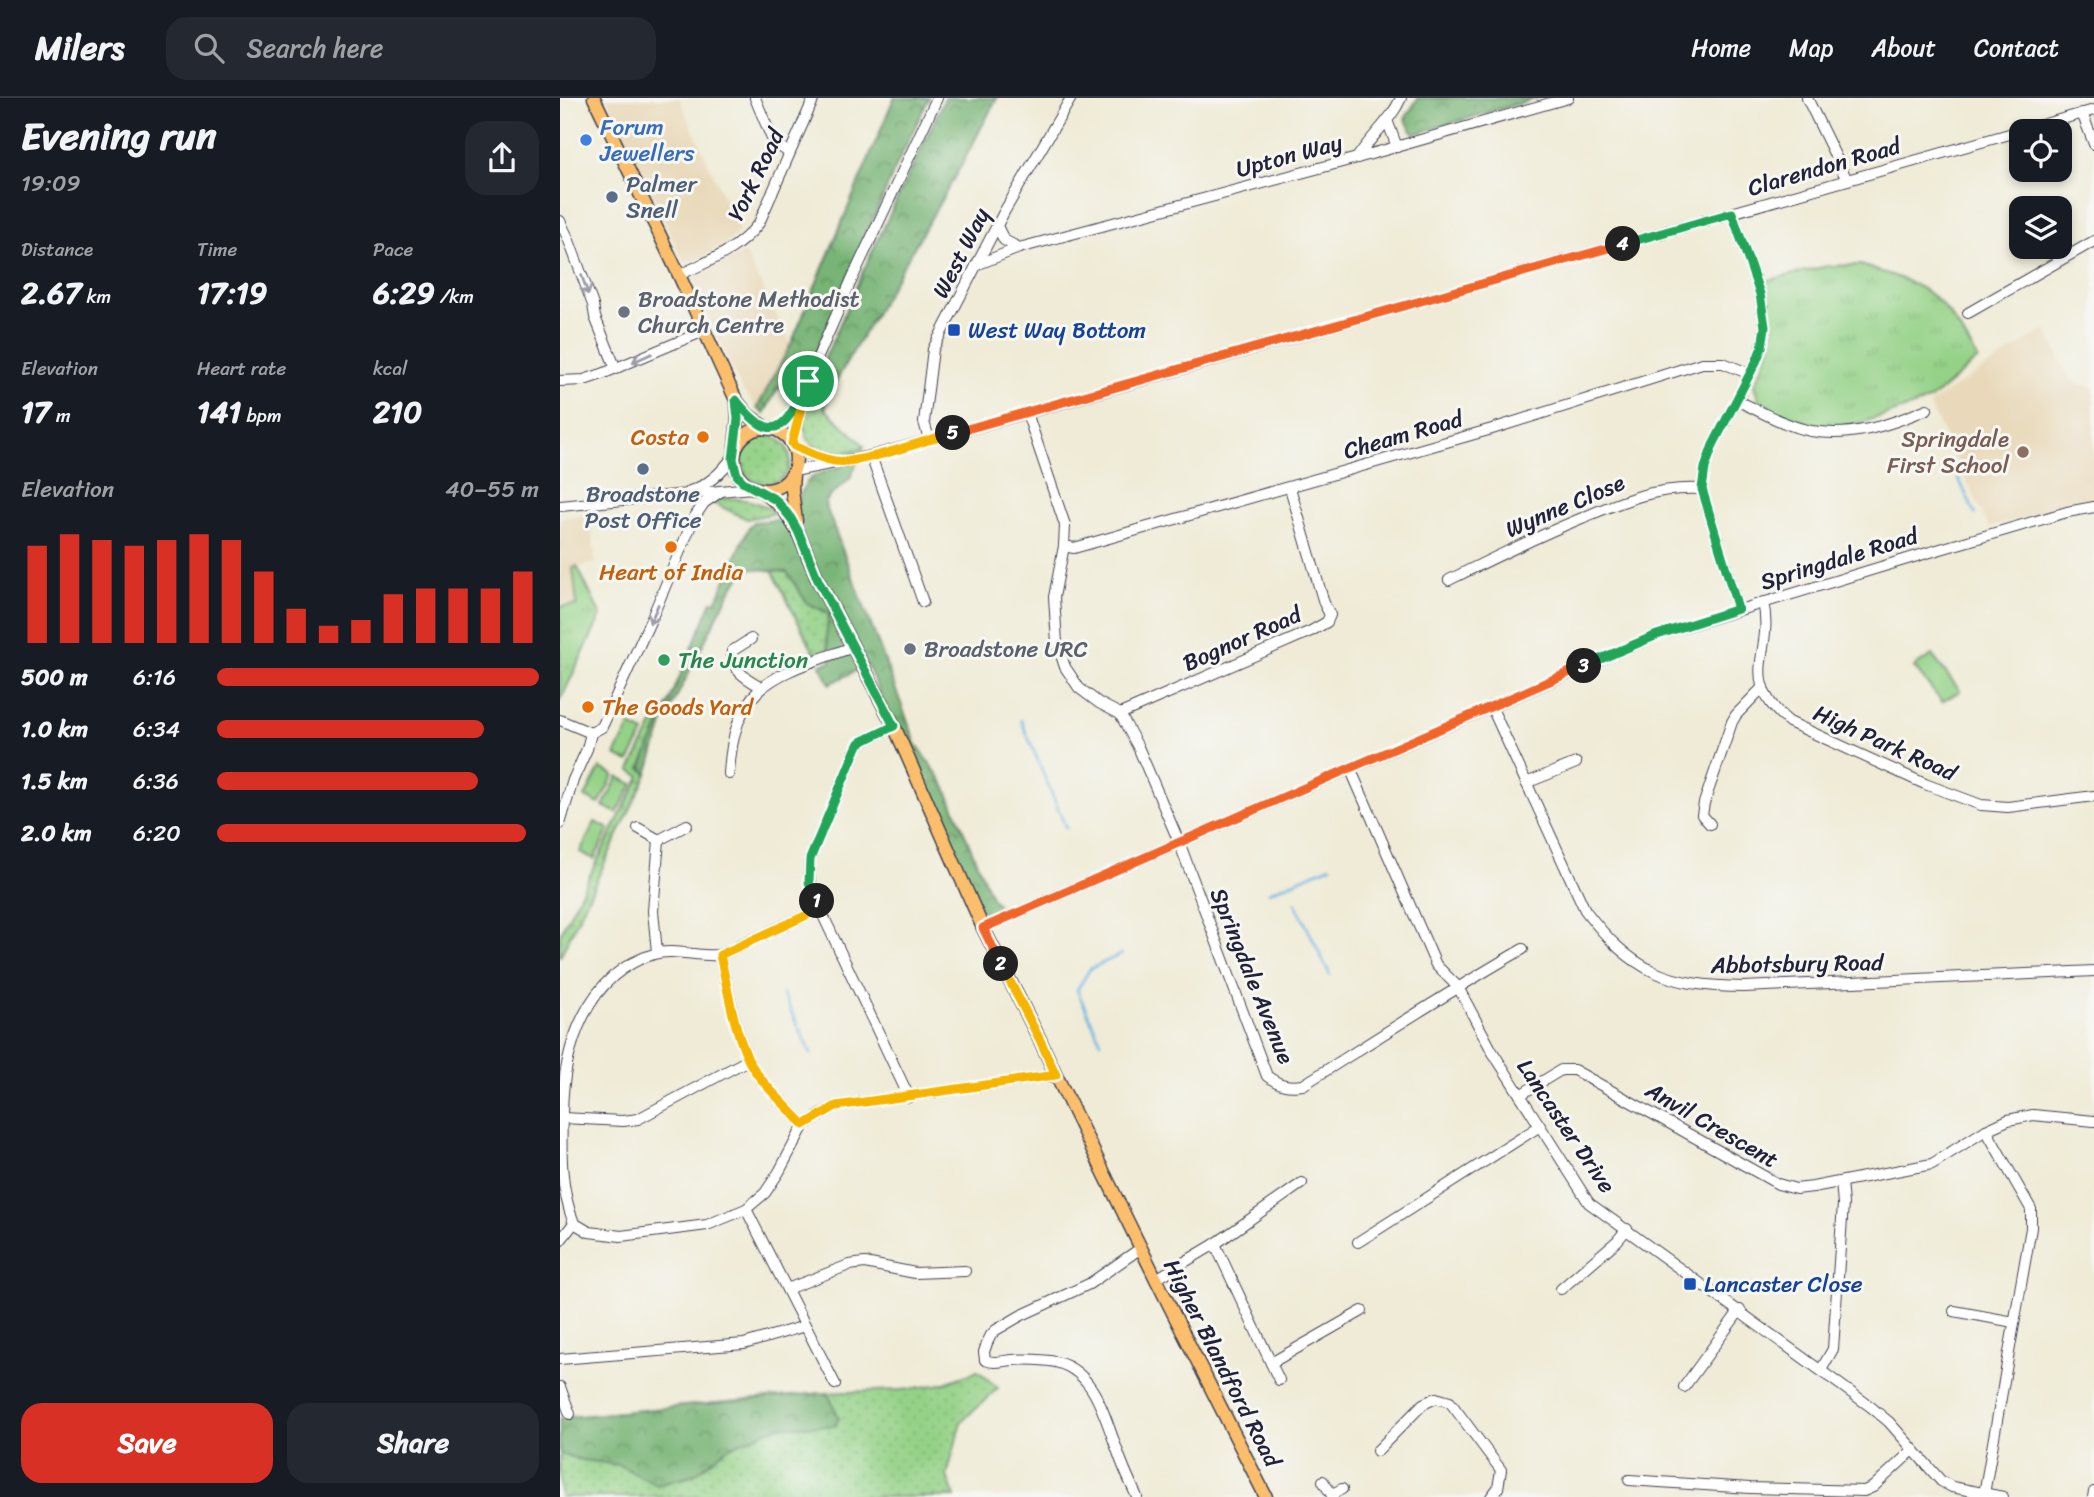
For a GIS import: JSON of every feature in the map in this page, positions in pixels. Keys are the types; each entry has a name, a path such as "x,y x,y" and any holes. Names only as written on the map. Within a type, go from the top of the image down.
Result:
{"main road":[{"path":"594,98 680,275 736,400 747,414 786,436 793,445 796,462 794,472 778,488 757,489 743,482 737,475 734,465 738,419 736,400"},
{"path":"734,453 742,438 750,432 768,428"},
{"name":"Higher Blandford Road","path":"794,472 793,501 798,531"},
{"name":"Higher Blandford Road","path":"757,489 783,508 798,531 818,580 894,726 983,928 1266,1497"}],"street":[{"path":"755,98 773,141 789,153"},
{"name":"York Road","path":"680,275 747,238 759,223 814,98"},
{"path":"768,428 783,425 789,419 937,98"},
{"name":"West Way","path":"929,439 924,422 933,349 996,226 1070,98"},
{"path":"1357,158 1397,108 1401,98"},
{"name":"Upton Way","path":"976,264 1019,248 1357,158 1568,98"},
{"path":"1807,98 1847,180"},
{"name":"Clarendon Road","path":"794,472 871,456 1027,413 2094,110"},
{"path":"2082,113 2094,144"},
{"path":"1387,120 1397,147"},
{"path":"1732,213 1760,294 1765,327 1762,347 1713,445 1705,468 1702,489 1738,609"},
{"path":"560,222 617,369"},
{"path":"996,226 1004,240 1019,248"},
{"path":"1968,313 2094,241"},
{"path":"560,381 584,380 617,369 704,331"},
{"name":"Cheam Road","path":"1065,546 1074,548 1290,488 1492,429 1702,363 1723,363 1750,374"},
{"path":"793,445 808,381"},
{"path":"1736,400 1791,424 1830,433 1855,432 1882,426 1927,409"},
{"path":"1027,413 1065,525 1065,546 1054,597 1057,643 1065,667 1079,688 1099,704 1120,714"},
{"name":"Clarendon Road","path":"793,445 813,455 837,461"},
{"path":"683,494 709,482 726,467 734,453"},
{"path":"871,456 923,602"},
{"name":"Bognor Road","path":"1120,714 1327,622 1330,615 1290,488"},
{"name":"Wynne Close","path":"1449,580 1527,541 1632,497 1680,488 1702,489"},
{"path":"560,506 757,489"},
{"path":"560,824 591,733 602,727 694,518 704,503 720,492"},
{"name":"Springdale Road","path":"983,928 1657,635 2067,512 2094,507"},
{"path":"1710,824 1702,815 1704,803 1732,722 1763,687 1759,671 1766,627 1763,602"},
{"path":"751,639 732,651 731,656 737,670 761,687"},
{"path":"729,774 730,750 735,731 749,701 761,687 782,674 853,648"},
{"name":"High Park Road","path":"1763,687 1774,708 1789,722 1925,784 1981,805 2008,807 2094,796"},
{"name":"Abbotsbury Road","path":"1492,706 1575,889 1591,917 1627,956 1677,981 1694,985 1744,987 2094,971"},
{"name":"Springdale Avenue","path":"1120,714 1138,747 1179,842 1267,1076 1279,1085 1303,1084 1410,1019 1458,986 1523,950"},
{"path":"560,720 591,733"},
{"path":"894,726 859,743 810,859 809,882 909,1097"},
{"path":"1527,783 1576,763"},
{"path":"1350,768 1436,965 1458,986"},
{"path":"659,840 687,825"},
{"path":"638,828 659,840"},
{"path":"657,952 653,911 659,840"},
{"path":"820,909 720,955 657,952 632,962 603,984 592,1001 567,1059 562,1091 561,1184 565,1207 575,1223 589,1232 621,1236 707,1225 746,1209 765,1193 804,1125 836,1106 1056,1075"},
{"path":"720,955 748,1060 804,1125"},
{"name":"Lancaster Drive","path":"1458,986 1492,1051 1590,1203 1740,1310 1889,1422 1941,1481 1952,1488 2003,1497"},
{"path":"562,1118 623,1121 638,1119 748,1060"},
{"name":"Anvil Crescent","path":"1520,1095 1561,1070 1574,1070 1778,1184 1796,1189 1932,1164 1986,1130 2008,1120 2033,1115 2094,1121"},
{"path":"1358,1242 1540,1126"},
{"path":"1984,1494 2031,1228 2031,1209 1986,1130"},
{"path":"1821,1370 1833,1349 1843,1205 1841,1182"},
{"path":"1156,1279 1215,1244 1302,1183"},
{"path":"746,1209 835,1384"},
{"path":"560,1241 575,1223"},
{"path":"1561,1289 1617,1241 1627,1229"},
{"path":"1215,1244 1279,1380"},
{"name":"Higher Blandford Road","path":"1137,1497 1099,1401 1077,1371 1051,1361 990,1362 985,1360 984,1352 990,1335 1005,1324 1089,1284 1140,1248"},
{"path":"787,1289 849,1265 865,1264 915,1273 965,1271"},
{"path":"1684,1387 1740,1310"},
{"path":"1271,1363 1362,1311"},
{"path":"1954,1311 2014,1322"},
{"path":"560,1359 744,1344 805,1326"},
{"path":"560,1387 570,1414"},
{"path":"1377,1451 1388,1432 1423,1404 1436,1398 1450,1402 1500,1470 1497,1488 1491,1497"},
{"path":"1629,1480 1750,1488 1864,1491 1873,1487 1913,1450"},
{"path":"1323,1481 1333,1496 1342,1489"}],"shaded area":[{"path":"606,98 679,98 739,231 727,243 699,259 684,263"},
{"path":"745,253 791,344 757,408 741,388 690,278"},
{"name":"Springdale First School","path":"2046,329 2070,379 2094,389 2094,499 1989,527 1929,404"},
{"path":"589,515 596,563 578,567 601,616 560,701 560,518"}],"green space":[{"path":"894,98 929,98 898,162 798,393 778,388 764,414 757,408 791,344"},
{"path":"945,98 997,98 960,168 832,388 825,409 818,374 864,269"},
{"path":"1418,98 1538,98 1414,134 1405,119"},
{"path":"1860,265 1908,282 1934,297 1953,319 1978,359 1932,398 1857,424 1822,427 1761,407 1754,385 1768,352 1772,326 1761,282 1827,266"},
{"path":"818,374 825,409 864,447 836,453 818,448 809,440 804,428 804,415"},
{"path":"766,436 783,443 790,460 783,477 766,484 749,477 742,460 749,443"},
{"path":"864,447 850,479 828,498 825,504 916,743 945,786 992,899 1004,910 991,917 979,908 867,665 830,684 820,665 831,661 826,637 829,613 807,603 787,572 746,568 729,593 663,724 647,774 641,768 712,601 716,602 748,529 754,522 780,520 796,509 802,489 810,479 842,466 842,453"},
{"path":"721,498 750,501 776,513 747,519 713,503"},
{"path":"577,566 601,616 560,701 560,607 577,605 573,568"},
{"path":"772,570 787,572 807,603 829,613 826,637 828,649 814,653"},
{"path":"1932,655 1960,691 1942,702 1914,667"},
{"path":"656,719 663,724 647,774 560,957 560,934 640,776 630,770"},
{"path":"630,726 644,733 629,762 615,755"},
{"path":"600,768 614,775 599,804 585,797"},
{"path":"618,777 633,784 617,813 603,806"},
{"path":"595,822 609,829 594,859 580,852"},
{"path":"978,1371 998,1388 961,1422 947,1476 955,1497 560,1497 560,1418 823,1393 902,1390 942,1384"},
{"path":"823,1393 829,1396 839,1418 835,1426 779,1426 727,1448 693,1476 657,1485 619,1465 560,1454 560,1418"}],"waterway":[{"path":"1953,466 1975,514"},
{"path":"1021,720 1066,828"},
{"path":"1269,892 1331,866"},
{"path":"1295,902 1330,975"},
{"path":"1101,1042 1077,990 1090,969 1122,954"},
{"path":"783,994 811,1054"}],"place":[{"name":"Forum Jewellers","path":"586,140"},
{"name":"Palmer Snell","path":"612,197"},
{"name":"Broadstone Methodist Church Centre","path":"624,312"},
{"name":"West Way Bottom","path":"954,330"},
{"name":"Costa","path":"703,437"},
{"name":"Springdale First School","path":"2023,452"},
{"name":"Broadstone Post Office","path":"643,469"},
{"name":"Heart of India","path":"671,547"},
{"name":"Broadstone URC","path":"910,649"},
{"name":"The Junction","path":"664,660"},
{"name":"The Goods Yard","path":"588,707"},
{"name":"Lancaster Close","path":"1690,1284"}],"route":[{"path":"1732,213 1760,294 1765,327 1756,362 1713,445 1705,468 1702,489 1738,609 1657,635 983,928 1056,1075 836,1106 804,1125 748,1060 720,955 820,909 809,882 810,859 859,743 894,726 818,580 790,517 776,500 743,482 734,465 738,419 736,400 747,414 766,428 783,425 794,412 808,381 792,443 813,455 837,461 859,459 1732,213"}]}
